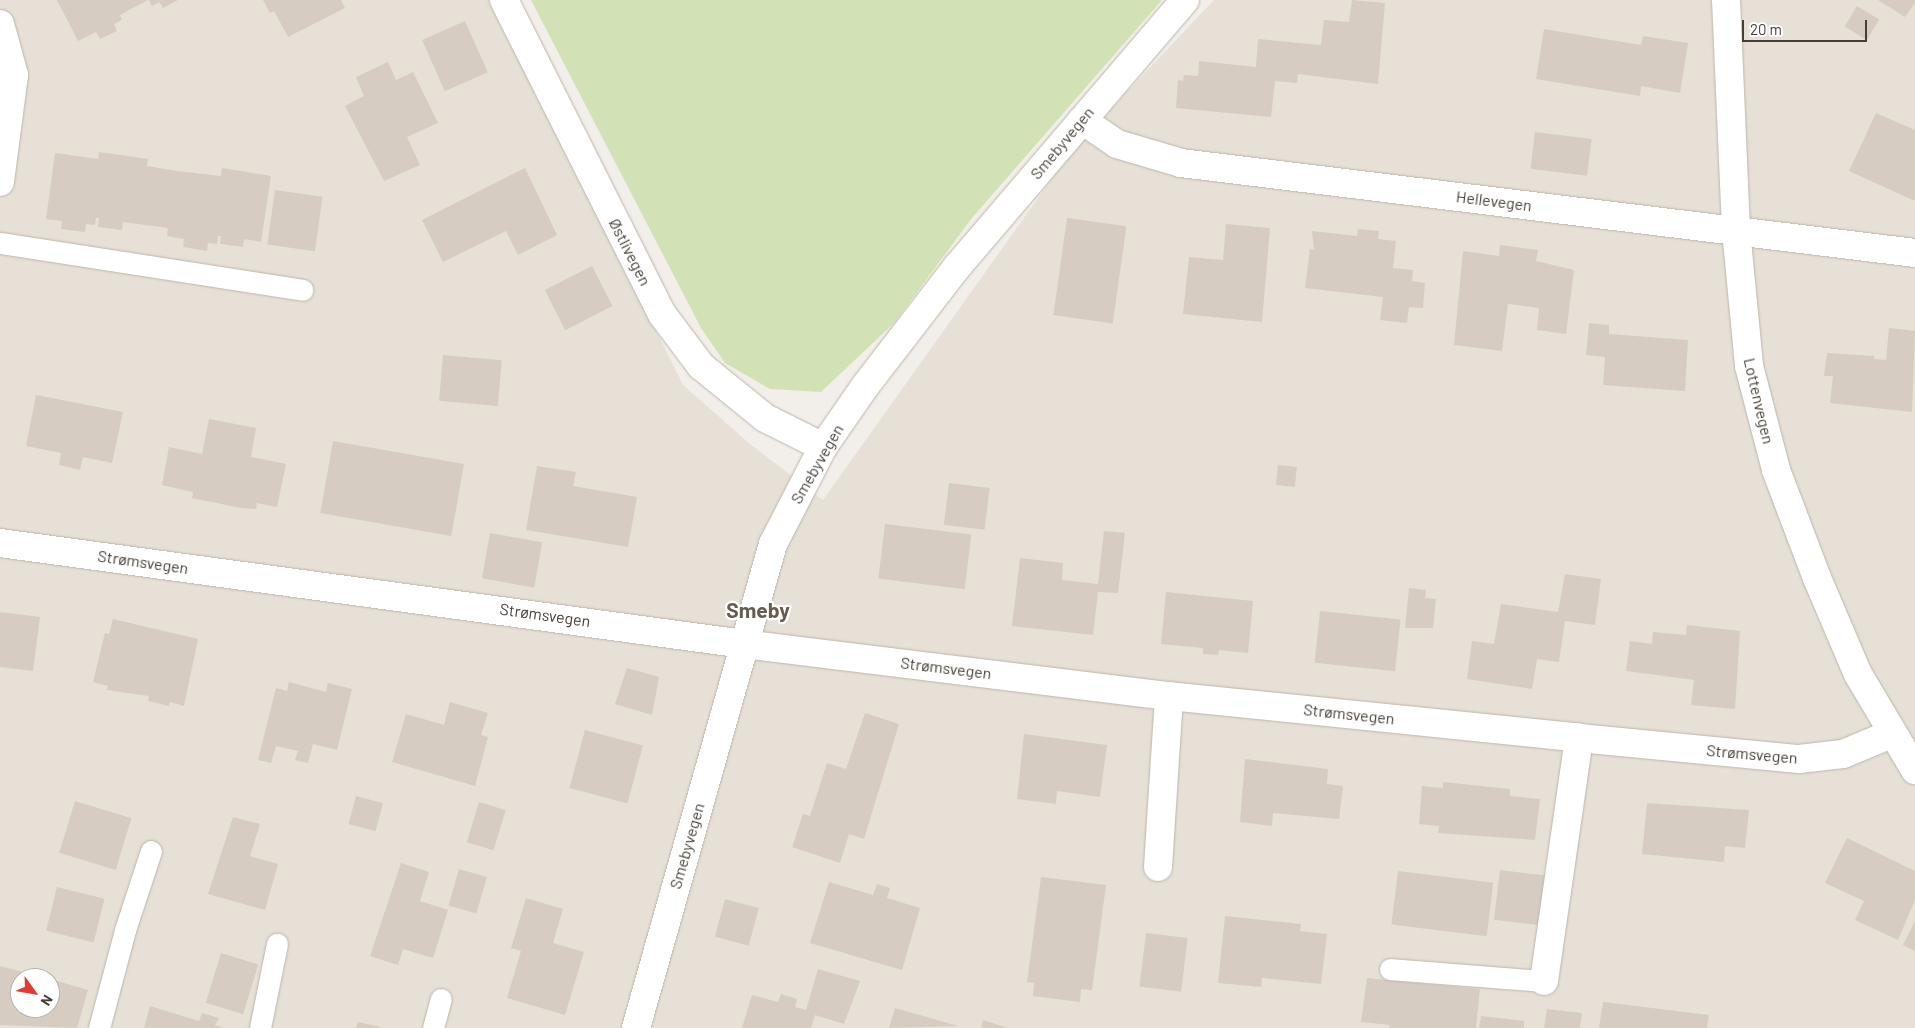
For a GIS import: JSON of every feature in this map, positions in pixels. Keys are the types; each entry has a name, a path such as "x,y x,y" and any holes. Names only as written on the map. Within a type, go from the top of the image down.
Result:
{"street":[{"name":"Østlivegen","path":"504,0 662,314 702,366 751,407 765,418 823,447"},
{"name":"Smebyvegen","path":"636,1028 773,544 823,447 866,386 957,268 1185,0"},
{"name":"Lottenvegen","path":"1726,0 1736,230 1749,366 1776,470 1817,578 1858,674 1891,734 1915,770"},
{"path":"0,24 14,75 0,182"},
{"name":"Hellevegen","path":"1082,120 1117,144 1181,163 1915,253"},
{"name":"Strømsvegen","path":"0,543 744,644 1169,696 1579,738 1799,759 1843,754 1891,734"},
{"path":"1158,867 1169,696"},
{"path":"1544,981 1579,738"}],"lane":[{"path":"0,243 302,290"},
{"path":"98,1028 124,930 151,851"},
{"path":"260,1028 277,944"},
{"path":"1390,969 1544,981"},
{"path":"433,1028 442,999"}],"shaded area":[{"path":"0,0 491,0 683,385 750,444 823,500 1073,149 1214,0 1915,0 1915,1028 0,1028"}],"green space":[{"path":"531,0 1162,0 972,218 894,323 821,392 770,389 725,363 701,328"}],"building":[{"path":"57,0 148,0 120,15 122,20 114,24 117,31 100,39 96,32 78,41"},
{"path":"149,0 178,0 163,8 159,2 152,6"},
{"path":"263,0 341,0 345,8 288,37 274,11 270,13"},
{"path":"1352,0 1385,3 1378,84 1298,74 1297,83 1275,81 1271,117 1176,108 1178,80 1183,81 1184,75 1198,76 1199,61 1256,67 1258,39 1321,45 1324,20 1349,22"},
{"path":"1878,0 1915,0 1915,3 1905,17"},
{"path":"1857,6 1879,19 1867,40 1845,27"},
{"path":"465,21 488,72 445,91 422,40"},
{"path":"1544,29 1641,45 1643,36 1688,43 1680,93 1641,86 1640,96 1536,79"},
{"path":"388,62 396,80 413,72 438,123 407,137 420,165 384,181 345,106 364,96 356,77"},
{"path":"1876,113 1915,130 1915,201 1849,171"},
{"path":"1535,132 1592,139 1587,176 1530,169"},
{"path":"99,152 148,159 147,166 177,171 221,176 222,168 271,176 261,242 244,239 243,247 220,244 221,236 218,236 217,244 208,243 207,251 183,247 184,239 167,236 168,228 123,222 122,230 98,227 99,218 96,218 95,225 86,224 85,232 61,229 62,221 46,219 55,153 98,159"},
{"path":"525,168 557,235 518,255 506,231 443,262 422,220"},
{"path":"275,190 323,197 315,251 267,244"},
{"path":"1067,218 1126,226 1113,323 1053,315"},
{"path":"1226,224 1270,228 1262,322 1183,314 1189,257 1223,260"},
{"path":"1358,229 1379,231 1378,239 1396,241 1393,268 1413,270 1412,281 1425,283 1423,308 1409,307 1407,323 1380,320 1383,297 1305,288 1310,249 1314,250 1312,231 1357,236"},
{"path":"1500,245 1538,250 1536,261 1574,270 1566,334 1537,330 1539,308 1508,304 1502,351 1454,345 1463,251 1499,256"},
{"path":"592,266 612,306 565,330 545,290"},
{"path":"1589,323 1609,325 1609,334 1688,340 1685,391 1603,385 1605,357 1586,355"},
{"path":"1889,328 1915,331 1912,412 1830,403 1833,376 1824,376 1827,353 1874,356 1874,359 1886,360"},
{"path":"443,355 502,360 498,406 439,401"},
{"path":"36,395 123,412 112,463 83,457 80,470 59,465 61,453 26,446"},
{"path":"209,419 256,428 251,457 286,464 277,507 257,503 256,509 241,508 192,498 193,492 162,485 169,447 202,454"},
{"path":"333,441 464,464 451,536 320,513"},
{"path":"1278,465 1297,467 1295,487 1276,485"},
{"path":"537,466 576,472 573,486 637,497 628,547 526,530"},
{"path":"949,483 990,488 985,530 944,525"},
{"path":"885,524 971,535 965,589 878,579"},
{"path":"1104,531 1125,533 1118,593 1098,592 1093,635 1012,626 1020,558 1063,563 1062,580 1098,584"},
{"path":"490,533 542,542 534,588 482,578"},
{"path":"1565,574 1601,579 1595,625 1565,621 1559,662 1537,659 1532,689 1467,679 1472,641 1494,644 1501,604 1558,612"},
{"path":"1409,588 1426,590 1425,598 1436,599 1433,628 1405,628"},
{"path":"1166,592 1253,601 1248,653 1219,650 1218,655 1203,654 1203,648 1161,644"},
{"path":"1320,611 1401,619 1395,671 1315,663"},
{"path":"0,612 40,617 33,671 0,667"},
{"path":"113,619 198,639 184,706 170,702 169,706 148,701 149,696 107,690 108,686 93,682 105,633 109,634"},
{"path":"1687,625 1740,631 1735,709 1691,705 1694,680 1626,671 1630,641 1652,644 1653,632 1686,635"},
{"path":"627,668 659,677 652,715 615,704"},
{"path":"289,682 326,692 328,683 352,689 337,750 313,744 308,763 295,760 298,751 276,746 271,763 258,760 276,688 287,691"},
{"path":"450,702 488,713 481,735 488,737 475,786 392,762 406,714 444,725"},
{"path":"865,713 899,724 864,839 849,834 840,863 792,847 803,814 810,816 827,763 846,769"},
{"path":"585,730 643,746 627,803 569,788"},
{"path":"1024,734 1107,745 1100,797 1057,791 1056,804 1017,799"},
{"path":"1245,759 1328,769 1327,784 1343,786 1339,819 1273,813 1272,826 1240,822"},
{"path":"1443,782 1510,789 1510,796 1540,799 1535,840 1438,833 1439,826 1419,824 1422,786 1443,788"},
{"path":"356,796 383,803 376,831 348,824"},
{"path":"75,801 131,818 116,870 59,853"},
{"path":"479,802 506,810 493,850 467,842"},
{"path":"1647,803 1749,810 1745,848 1725,846 1724,862 1642,854"},
{"path":"233,817 260,824 250,856 278,864 265,910 208,894"},
{"path":"1847,838 1915,871 1915,900 1898,940 1855,920 1864,901 1825,883"},
{"path":"401,863 429,872 420,901 448,910 433,958 403,949 398,965 370,956"},
{"path":"459,869 487,877 476,914 449,906"},
{"path":"1500,870 1546,876 1540,925 1494,920"},
{"path":"1398,871 1493,883 1487,936 1391,925"},
{"path":"1041,877 1106,885 1092,990 1081,989 1080,1002 1033,996 1034,983 1027,982"},
{"path":"829,882 873,895 877,884 890,888 887,898 920,908 902,970 810,943"},
{"path":"57,887 105,899 94,943 46,931"},
{"path":"526,898 563,909 553,943 584,952 565,1015 507,998 521,951 511,948"},
{"path":"725,899 759,908 749,946 715,937"},
{"path":"1225,916 1301,924 1300,931 1327,934 1321,984 1262,978 1261,987 1218,983"},
{"path":"1915,921 1915,951 1903,945"},
{"path":"1146,933 1188,938 1181,992 1139,987"},
{"path":"221,953 258,964 243,1014 206,1003"},
{"path":"0,966 10,969 10,1018 60,1018 60,982 88,990 77,1028 0,1025"},
{"path":"818,969 860,981 844,1024 815,1015 811,1028 742,1028 752,995 778,1002 781,994 797,999 795,1007 806,1010"},
{"path":"1367,978 1480,989 1476,1028 1389,1028 1390,1025 1361,1022"},
{"path":"1603,1002 1709,1015 1707,1028 1599,1028"},
{"path":"150,1006 199,1021 202,1013 219,1018 215,1025 223,1028 144,1028"},
{"path":"895,1008 958,1026 889,1028"},
{"path":"1547,1009 1582,1013 1580,1028 1544,1028"},
{"path":"1481,1016 1524,1021 1524,1028 1479,1028"},
{"path":"983,1020 1008,1028 981,1028"},
{"path":"358,1022 380,1027 356,1028"}],"district":[{"name":"Smeby","path":"758,610"}]}
